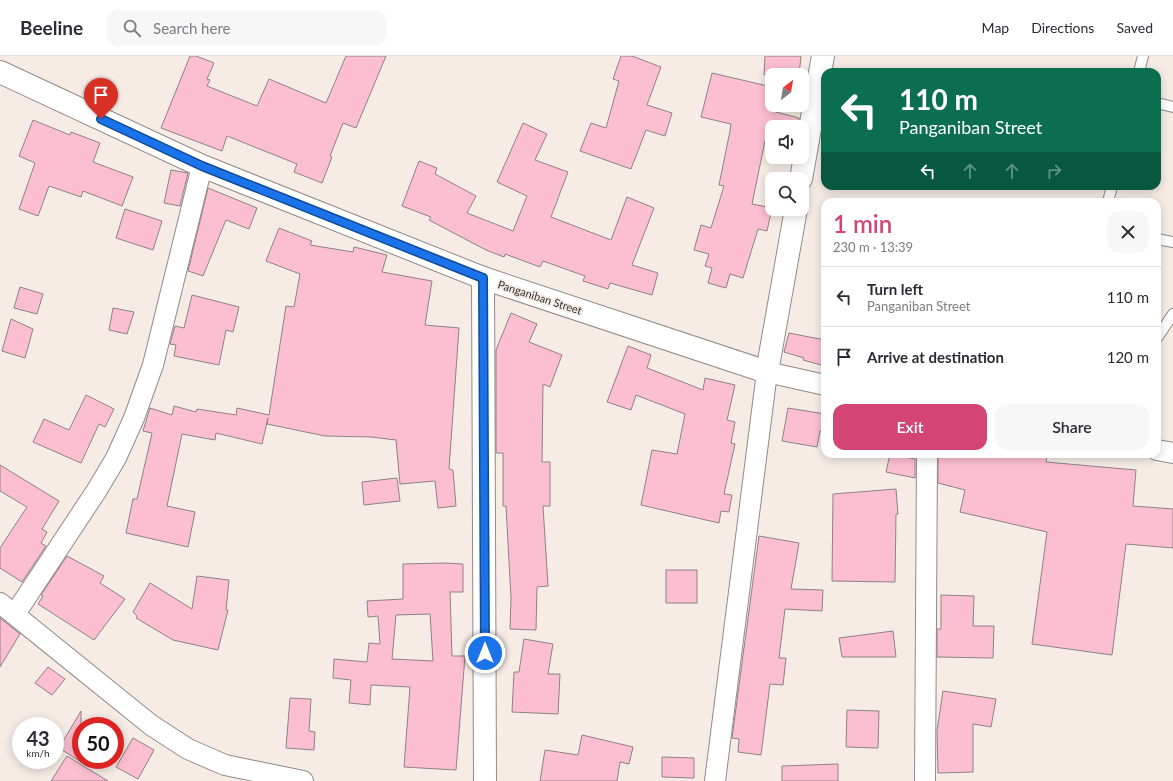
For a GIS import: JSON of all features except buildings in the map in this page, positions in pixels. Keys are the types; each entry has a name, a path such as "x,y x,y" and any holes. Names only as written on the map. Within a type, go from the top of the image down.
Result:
{"main road":[{"path":"802,172 823,56"},
{"name":"Panganiban Street","path":"0,72 202,166 483,278 767,372"},
{"path":"767,372 795,216"},
{"path":"483,278 486,781"}],"street":[{"path":"202,166 153,365 134,418 116,458 101,483 8,609 152,725 188,749 225,764 303,781"},
{"path":"715,781 767,372"},
{"name":"Panganiban Street","path":"767,372 821,384"},
{"path":"1161,451 1173,453"},
{"path":"925,781 927,458"}],"lane":[{"path":"1140,68 1143,56"},
{"path":"1161,105 1173,107"},
{"path":"1161,240 1173,242"},
{"path":"1161,332 1173,314"}],"route":[{"path":"101,119 202,166 483,278 485,653"}]}
